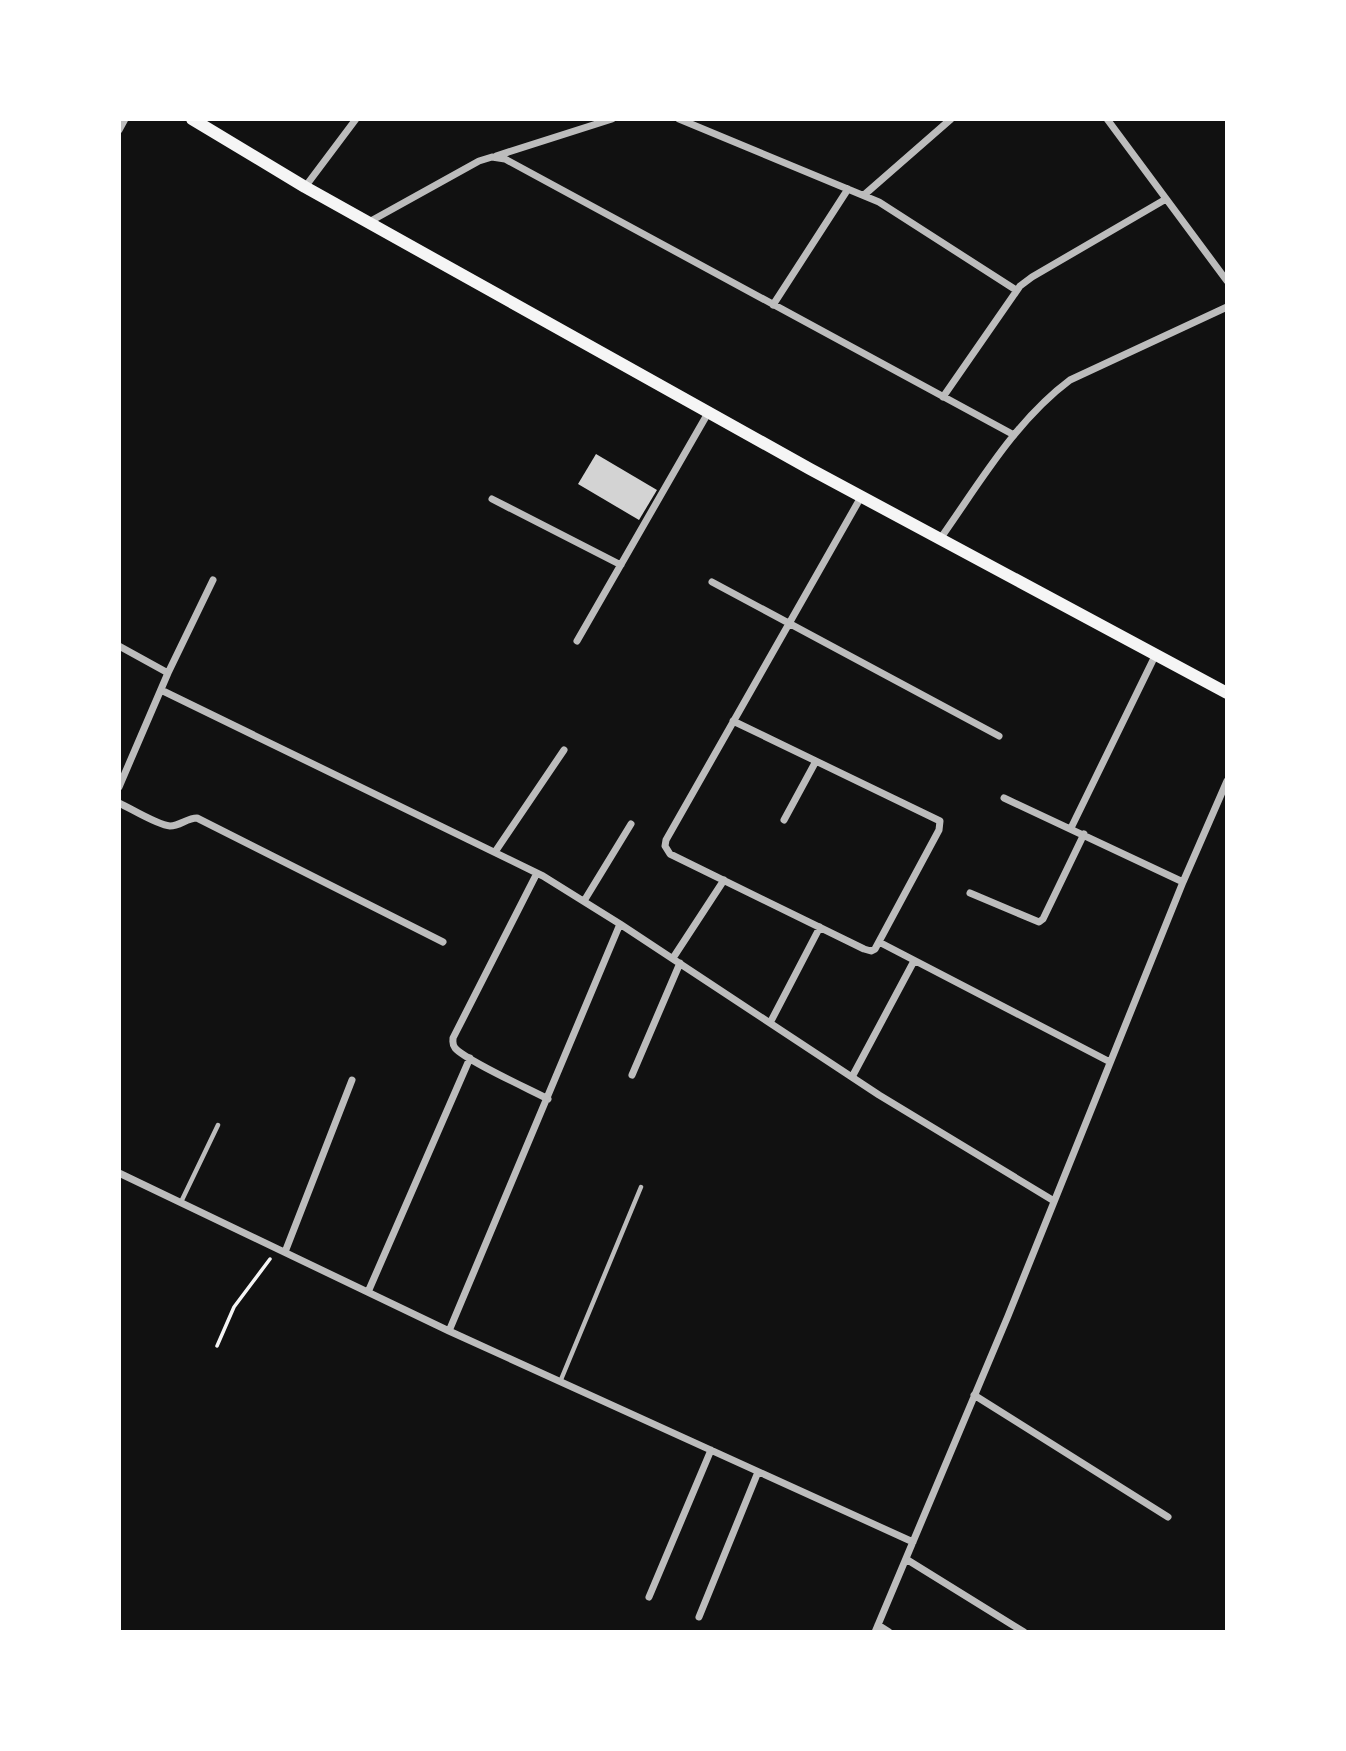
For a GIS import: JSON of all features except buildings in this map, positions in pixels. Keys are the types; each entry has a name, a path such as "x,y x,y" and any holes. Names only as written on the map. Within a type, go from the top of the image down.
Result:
{"main road":[{"path":"192,119 368,223 708,413 1227,693"}],"street":[{"path":"119,130 125,119"},
{"path":"305,187 356,119"},
{"path":"368,223 479,161 612,119"},
{"path":"679,119 879,202 1016,290"},
{"path":"863,195 950,119"},
{"path":"1107,119 1227,281"},
{"path":"492,158 505,159 1014,435"},
{"path":"774,305 848,189"},
{"path":"943,397 1016,290 1032,277 1166,199"},
{"path":"940,539 1014,435 1036,409 1070,380 1227,307"},
{"path":"578,641 708,413"},
{"path":"733,721 940,821 939,830 875,949 864,949 670,854 665,846 666,840 733,721 861,497"},
{"path":"492,499 621,565"},
{"path":"119,787 161,690 214,580"},
{"path":"712,582 999,736"},
{"path":"119,646 169,673"},
{"path":"1071,828 1155,656"},
{"path":"161,690 537,873 620,924 852,1077 1054,1201"},
{"path":"495,852 564,750"},
{"path":"784,820 816,761"},
{"path":"889,1632 877,1629 1227,781"},
{"path":"1004,799 1084,834 1183,883"},
{"path":"119,803 171,826 197,818 443,942"},
{"path":"584,901 631,824"},
{"path":"970,893 1040,922 1084,834"},
{"path":"537,873 453,1038 455,1048 470,1058 548,1099"},
{"path":"632,1075 676,961 724,880"},
{"path":"449,1331 620,924"},
{"path":"770,1023 820,927"},
{"path":"879,943 1110,1062"},
{"path":"852,1077 914,961"},
{"path":"368,1292 470,1058"},
{"path":"282,1251 352,1080"},
{"path":"119,1173 449,1331 913,1542"},
{"path":"974,1395 1168,1517"},
{"path":"649,1597 710,1450"},
{"path":"699,1618 758,1472"},
{"path":"906,1559 1024,1632"}],"lane":[{"path":"181,1202 218,1125"},
{"path":"560,1381 641,1187"}],"path":[{"path":"217,1346 233,1307 282,1251"}]}
